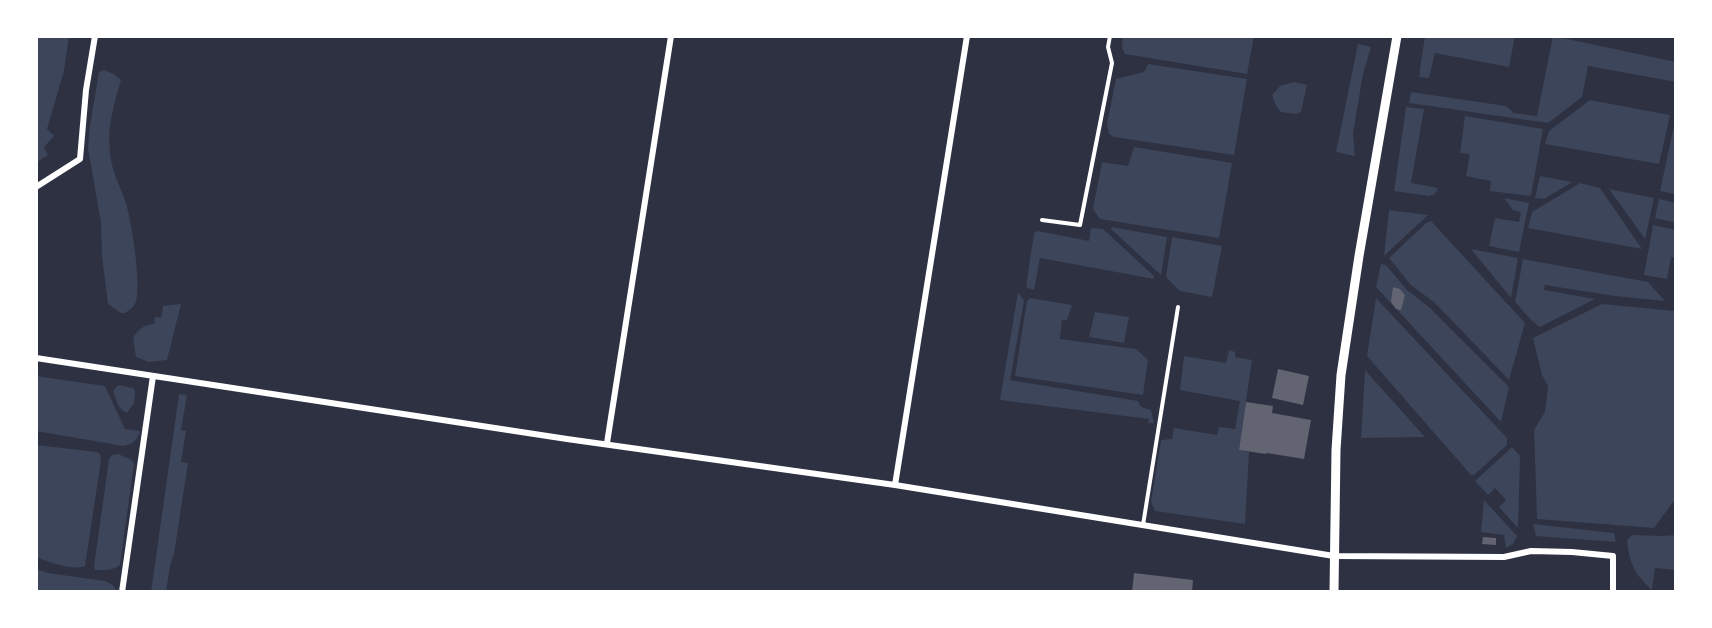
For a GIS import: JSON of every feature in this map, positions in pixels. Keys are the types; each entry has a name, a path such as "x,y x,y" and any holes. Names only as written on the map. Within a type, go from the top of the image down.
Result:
{"street":[{"path":"36,187 80,159 86,90 95,36"},
{"path":"607,443 671,36"},
{"path":"895,485 967,36"},
{"path":"1334,592 1337,426 1343,358 1397,36"},
{"path":"36,358 567,439 895,485 1334,556 1504,557 1530,551 1613,556 1613,592"},
{"path":"122,592 153,376"}],"lane":[{"path":"1042,220 1080,225 1112,63 1108,47 1110,36"},
{"path":"1143,525 1178,307"}],"shaded area":[{"path":"36,36 69,36 64,71 47,129 54,136 44,147 48,155 36,163"},
{"path":"1123,36 1254,36 1247,74 1125,54 1122,48"},
{"path":"1425,36 1515,36 1509,67 1435,53 1429,78 1419,77"},
{"path":"1553,36 1676,62 1676,82 1588,66 1582,97 1548,123 1409,103 1411,92 1506,106 1514,113 1537,116"},
{"path":"1358,44 1371,47 1363,74 1353,133 1355,156 1336,152"},
{"path":"1148,64 1247,79 1234,155 1114,137 1109,134 1107,124 1116,79 1144,72"},
{"path":"104,70 121,80 110,125 109,143 114,170 130,221 138,284 135,304 125,313 121,313 108,304 102,256 101,223 88,148 99,72"},
{"path":"1294,82 1307,85 1301,112 1296,114 1281,112 1272,95 1280,86"},
{"path":"1590,100 1670,115 1659,164 1545,144 1549,131"},
{"path":"1406,107 1424,109 1411,183 1438,188 1435,194 1429,196 1394,191"},
{"path":"1465,116 1543,129 1531,196 1490,191 1491,181 1466,176 1470,154 1460,153"},
{"path":"1676,116 1676,192 1674,194 1660,191"},
{"path":"1134,147 1232,163 1219,238 1100,219 1093,209 1102,162 1128,166"},
{"path":"1540,176 1572,182 1544,199 1535,198"},
{"path":"1580,183 1600,188 1642,249 1528,228 1532,212"},
{"path":"1609,189 1654,198 1645,239"},
{"path":"1504,198 1529,203 1519,252 1489,246 1495,218 1519,222 1521,212 1513,210"},
{"path":"1659,199 1676,203 1676,223 1655,218"},
{"path":"1389,210 1428,215 1384,256"},
{"path":"1431,221 1525,323 1509,380 1435,303 1411,285 1389,258 1426,223"},
{"path":"1653,225 1676,230 1676,258 1671,257 1667,279 1644,275"},
{"path":"1112,227 1167,237 1161,275 1111,229"},
{"path":"1091,228 1103,229 1154,276 1154,279 1040,258 1034,290 1026,287 1034,233 1038,231 1089,241"},
{"path":"1172,237 1222,246 1212,297 1180,291 1166,277"},
{"path":"1471,249 1518,258 1511,298"},
{"path":"1523,259 1648,282 1665,301 1545,285 1544,290 1595,299 1540,327 1515,302"},
{"path":"1381,264 1386,265 1407,290 1430,308 1509,387 1501,422 1376,287"},
{"path":"1018,292 1024,301 1010,380 1138,401 1141,407 1151,410 1154,423 1148,423 1149,419 1000,400"},
{"path":"1030,298 1072,305 1067,320 1062,320 1060,339 1136,349 1148,360 1143,395 1015,376 1027,301"},
{"path":"1376,298 1507,438 1507,445 1474,475 1471,475 1367,356"},
{"path":"181,304 167,360 149,362 136,357 133,338 137,332 144,326 154,324 155,317 161,318 163,306"},
{"path":"1602,304 1676,313 1676,498 1654,528 1537,519 1534,430 1545,412 1548,386 1542,375 1533,338"},
{"path":"1095,312 1129,317 1124,343 1089,337"},
{"path":"1229,350 1235,352 1235,357 1252,360 1239,450 1249,452 1245,524 1155,511 1151,502 1161,440 1172,439 1174,428 1217,435 1219,427 1235,429 1240,401 1180,390 1184,356 1226,363"},
{"path":"1365,370 1425,437 1361,438"},
{"path":"36,376 105,386 125,429 140,431 136,440 123,446 36,431"},
{"path":"118,385 133,388 135,391 134,403 127,413 119,407 116,401 113,391"},
{"path":"179,394 187,395 181,430 186,431 181,462 188,463 166,592 151,592"},
{"path":"36,445 100,454 85,566 68,567 36,557"},
{"path":"1512,447 1520,456 1518,528 1499,507 1506,500 1495,488 1488,495 1475,481"},
{"path":"118,454 132,460 134,464 120,565 111,569 95,570 109,459 112,455"},
{"path":"1484,500 1517,536 1513,544 1506,548 1504,535 1481,532"},
{"path":"1533,524 1614,533 1616,542 1536,536"},
{"path":"1632,535 1676,535 1676,570 1655,568 1652,590 1637,574 1631,562 1627,540"},
{"path":"36,569 48,573 105,581 114,586 116,592 36,592"}],"building":[{"path":"1393,287 1400,289 1405,295 1401,310 1396,309 1391,302"},
{"path":"1278,369 1309,376 1303,405 1272,398"},
{"path":"1246,402 1273,406 1272,413 1311,420 1304,459 1239,450"},
{"path":"1483,537 1496,538 1496,545 1482,544"},
{"path":"1134,573 1193,580 1192,592 1132,592"}]}
